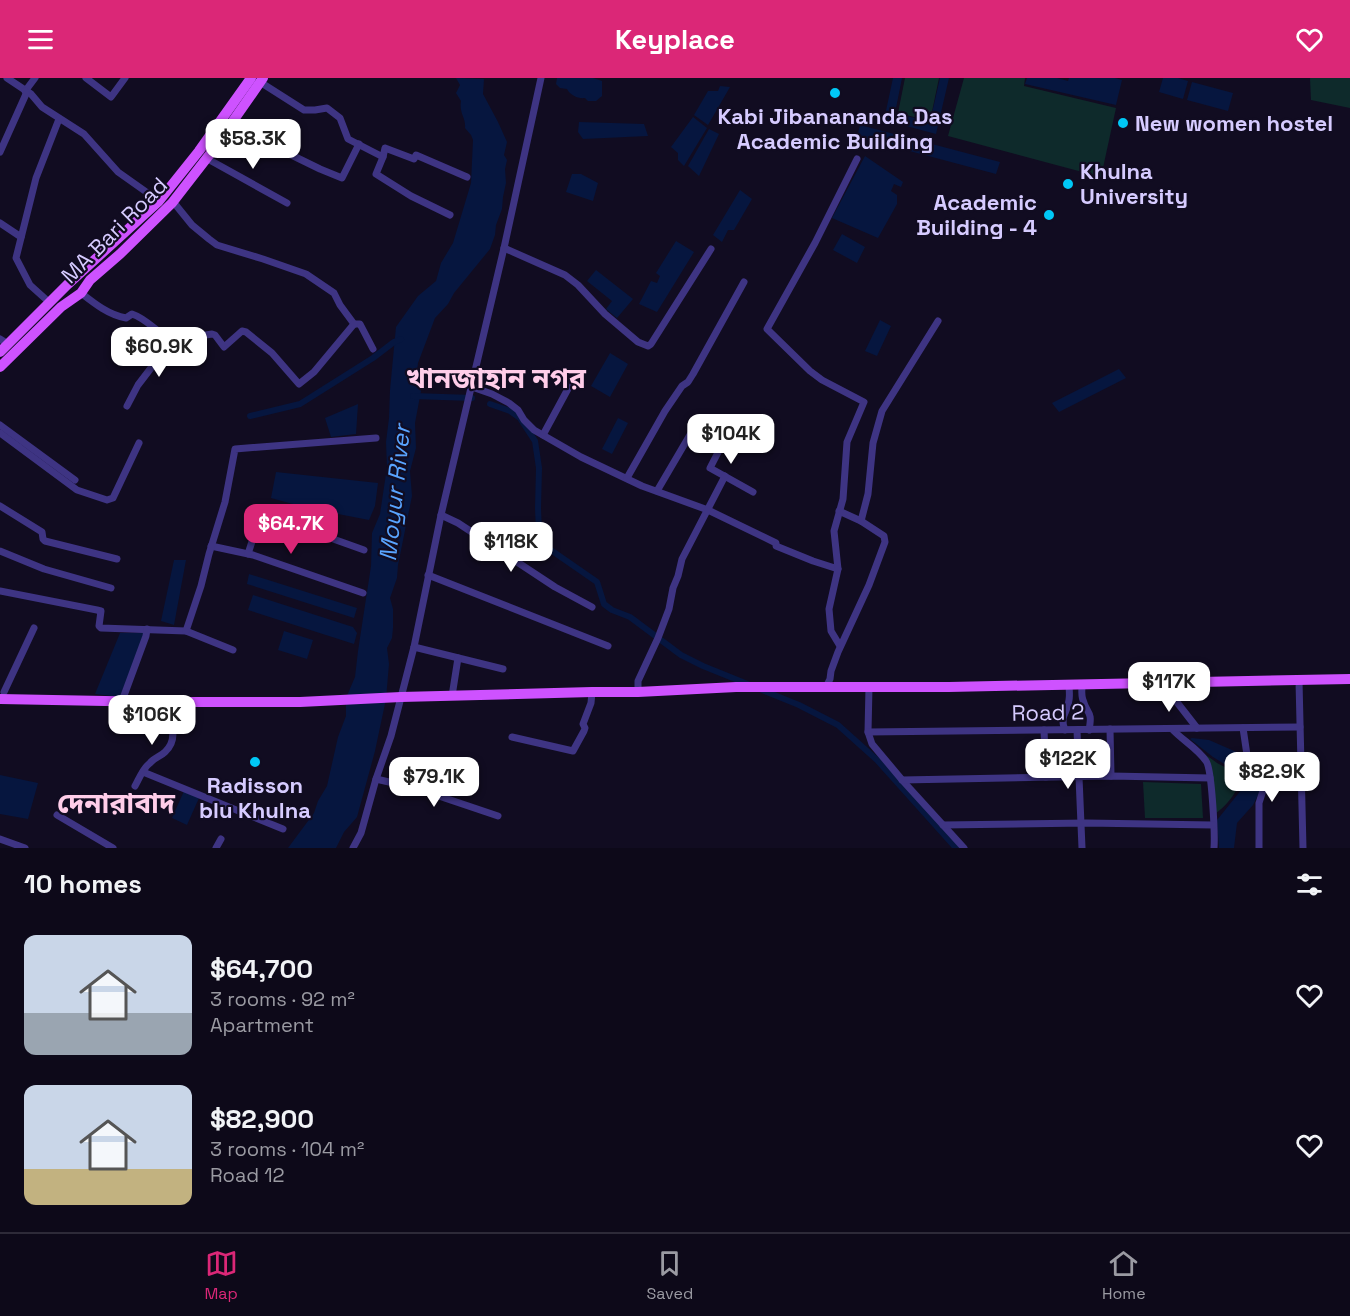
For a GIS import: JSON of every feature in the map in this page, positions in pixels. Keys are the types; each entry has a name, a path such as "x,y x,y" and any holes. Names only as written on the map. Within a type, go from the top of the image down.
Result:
{"main road":[{"name":"MA Bari Road","path":"0,368 61,307 81,293 90,280 172,203 206,158 258,79"},
{"name":"MA Bari Road","path":"3,345 159,201 258,79"},
{"path":"1,693 22,700 300,702 736,687 949,687 1350,679"}],"street":[{"path":"7,78 31,94 42,107 84,134 118,172 159,201"},
{"path":"0,152 26,90 35,78"},
{"path":"86,78 111,97 125,78"},
{"path":"353,848 362,833 376,778 391,736 397,697 414,647 441,515 542,78"},
{"path":"258,79 304,110 327,108 340,118 348,139 383,158"},
{"path":"50,303 30,285 16,258 36,178 59,119"},
{"path":"279,149 342,178 359,144"},
{"path":"450,215 411,196 376,174 385,148 414,159 416,156 467,177"},
{"path":"206,158 287,203"},
{"path":"840,646 831,631 829,609 838,569 834,531 843,499 847,442 864,402 822,380 767,329 815,243 857,159"},
{"path":"172,203 192,225 217,245 306,274 334,293 354,324"},
{"path":"0,223 21,237"},
{"path":"504,248 565,275 578,285 605,314 638,342 648,346 711,249"},
{"path":"627,478 665,411 693,374 744,282"},
{"path":"81,293 104,310 121,317 126,318 132,314 140,316 166,338 175,340 212,334 224,347 242,332 246,332 272,353 299,384 314,372 354,324"},
{"path":"861,521 868,494 873,442 882,411 938,321"},
{"path":"354,324 360,324 373,349"},
{"path":"127,406 138,385 151,369 166,338"},
{"path":"543,435 576,374"},
{"path":"472,387 509,403 518,410 534,430 581,457 642,486 708,510 776,543 776,546 838,569"},
{"path":"0,425 61,474 77,490 107,500 113,498 140,443"},
{"path":"657,491 694,428"},
{"path":"0,433 61,474 75,480"},
{"path":"728,433 710,468 753,492"},
{"path":"186,631 225,502 235,449 376,438"},
{"path":"638,692 638,681 670,606 682,559 725,476"},
{"path":"0,506 42,532 45,542 117,559"},
{"path":"248,554 261,510 364,550"},
{"path":"826,687 840,646 869,585 885,542 884,536 861,521 839,511"},
{"path":"441,515 458,523 555,587 592,607"},
{"path":"211,546 248,554 363,593"},
{"path":"0,551 44,569 111,588"},
{"path":"428,575 608,646"},
{"path":"0,591 100,611 99,626 101,628 186,631 233,650"},
{"path":"1,693 34,628"},
{"path":"122,701 147,629"},
{"path":"414,647 502,669"},
{"path":"452,696 458,658"},
{"path":"1299,681 1303,848"},
{"path":"1161,682 1197,728"},
{"path":"1065,730 1063,716 1070,700 1069,684"},
{"path":"1082,684 1082,698 1091,719 1089,730"},
{"path":"869,687 868,732 872,744 964,848"},
{"path":"512,737 573,751 585,728 582,724 591,702 592,692"},
{"path":"135,786 148,764 171,746 173,738 171,722 158,702"},
{"name":"Road 2","path":"868,732 1300,727"},
{"path":"1243,728 1246,755"},
{"path":"1110,729 1111,776"},
{"path":"1172,729 1207,762 1214,848"},
{"path":"1044,730 1046,777"},
{"path":"1077,730 1082,848"},
{"path":"1259,848 1259,803 1269,772 1301,770"},
{"path":"143,772 283,829"},
{"path":"902,780 1111,776 1210,778"},
{"path":"376,778 415,788 498,816"},
{"path":"57,815 112,848"},
{"path":"943,825 1086,823 1213,825"},
{"path":"0,839 25,848"},
{"path":"216,848 222,839"}],"green space":[{"path":"905,78 939,78 930,121 898,113"},
{"path":"964,78 1025,78 1024,86 1116,108 1101,177 948,136"},
{"path":"1310,78 1350,78 1350,108 1311,100"},
{"path":"1204,754 1234,772 1241,781 1230,800 1215,814"},
{"path":"1143,782 1201,784 1203,818 1145,818"}],"water":[{"name":"Moyur River","path":"456,78 484,79 483,94 507,142 504,155 507,160 506,183 502,209 490,249 435,318 418,363 416,381 421,391 415,423 416,448 410,471 412,496 397,578 390,598 393,609 393,628 392,638 387,648 389,664 386,699 357,817 344,832 336,848 288,848 314,813 327,786 338,737 346,716 346,698 355,677 371,566 372,533 380,514 387,467 386,442 396,327 418,296 436,281 441,263 453,243 471,183 473,140 465,128 461,101 456,93 460,85"},
{"path":"557,78 593,78 602,81 602,96 596,101 577,97 567,89 560,88 556,84"},
{"path":"893,78 902,78 895,113 930,122 940,78 949,78 936,134 884,120"},
{"path":"1027,78 1057,78 1068,81 1069,78 1122,80 1116,105 1025,84"},
{"path":"1163,78 1188,81 1183,99 1159,92"},
{"path":"1192,82 1233,93 1228,111 1187,100"},
{"path":"720,86 730,87 708,125 694,115 708,91 718,91"},
{"path":"693,117 707,128 684,166 678,160 678,153 671,147"},
{"path":"579,122 644,124 648,136 583,139 578,132"},
{"path":"860,125 1000,162 996,174 857,137"},
{"path":"709,129 719,134 699,176 688,166"},
{"path":"865,156 903,182 901,187 894,184 891,191 897,195 897,204 878,238 832,218"},
{"path":"572,174 581,174 598,183 593,201 566,192"},
{"path":"740,190 752,199 734,230 728,230 722,242 713,235"},
{"path":"842,234 865,247 857,263 833,250"},
{"path":"676,241 694,252 657,312 639,304 651,281 657,283 660,276 656,273"},
{"path":"596,270 633,299 617,318 606,309 612,301 587,281"},
{"path":"880,320 891,326 877,356 865,351"},
{"path":"610,353 628,364 610,397 591,386"},
{"path":"1119,369 1126,378 1059,412 1052,403"},
{"path":"358,404 356,434 331,437 325,418"},
{"path":"618,418 628,423 612,454 602,449"},
{"path":"276,472 378,483 375,506 369,520 307,508 271,498"},
{"path":"174,560 186,560 174,625 161,621"},
{"path":"249,574 357,608 354,618 247,584"},
{"path":"253,595 353,627 357,633 354,644 248,610"},
{"path":"284,631 313,640 307,659 278,650"},
{"path":"120,633 145,633 120,697 95,694"},
{"path":"1190,739 1209,740 1248,757 1274,757 1291,760 1289,766 1275,765 1262,768 1262,787 1253,805 1237,823 1234,848 1219,848 1217,820 1242,789 1244,781 1242,774 1236,767 1226,765 1213,757"},
{"path":"0,775 38,783 28,819 0,814"},
{"path":"184,791 199,798 187,825 172,818"}],"waterway":[{"path":"250,416 300,404 401,339"},
{"path":"413,396 472,398"},
{"path":"490,404 510,411 520,418 535,441 539,468 539,533 545,546 597,582 604,604 612,610 630,617 681,655 750,685"},
{"path":"762,690 799,705 838,725 877,760 956,848"}],"place":[{"name":"Kabi Jibanananda Das Academic Building","path":"835,93"},
{"name":"New women hostel","path":"1123,123"},
{"name":"Khulna University","path":"1068,184"},
{"name":"Academic Building - 4","path":"1049,215"},
{"name":"Radisson blu Khulna","path":"255,762"}],"district":[{"name":"খানজাহান নগর","path":"496,378"},
{"name":"দেনারাবাদ","path":"116,803"}]}
